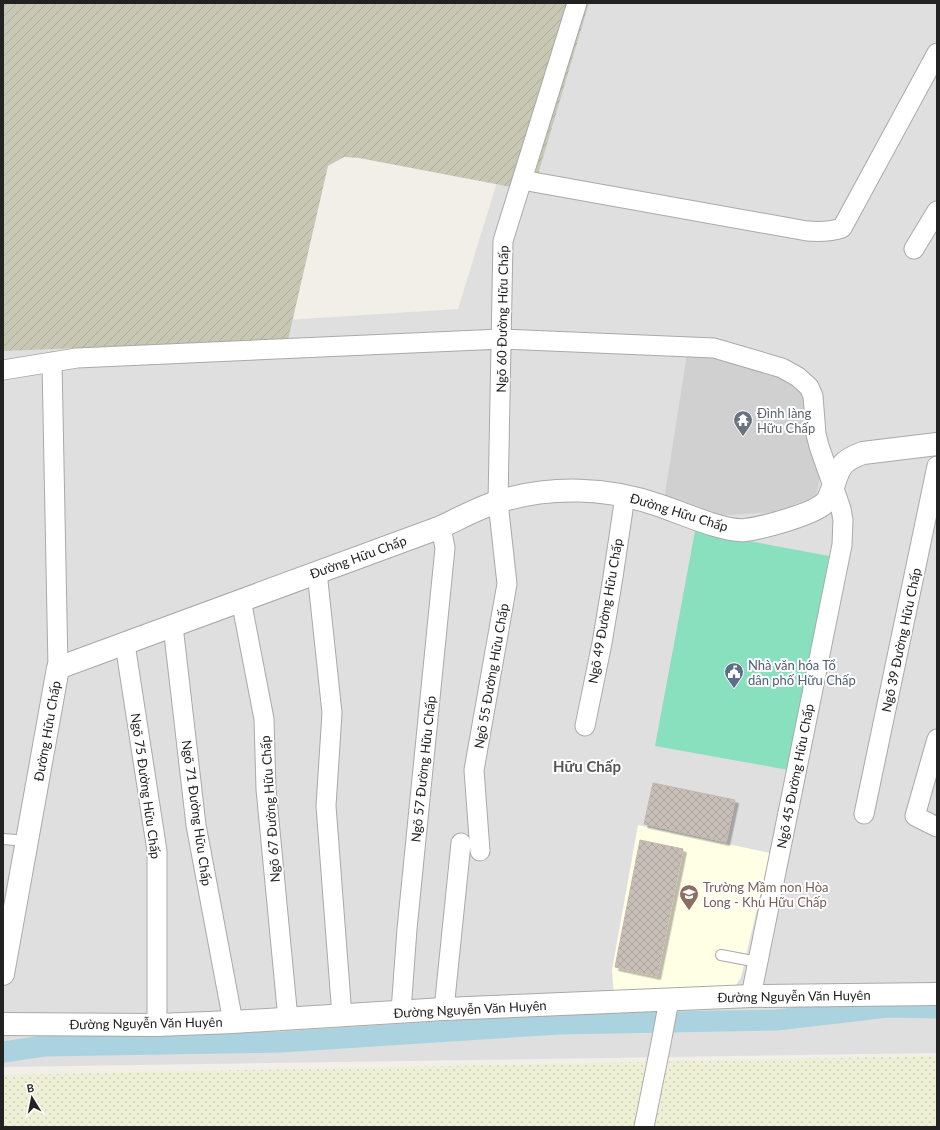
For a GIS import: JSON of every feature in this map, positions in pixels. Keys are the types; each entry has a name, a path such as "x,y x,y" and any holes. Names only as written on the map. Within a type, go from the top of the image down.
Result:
{"street":[{"name":"Ngõ 60 Đường Hữu Chấp","path":"498,502 503,241 577,3"},
{"path":"522,180 807,231 833,231 842,228 937,53"},
{"path":"914,249 937,211"},
{"name":"Ngõ 45 Đường Hữu Chấp","path":"3,370 77,358 502,339 714,348 782,368 798,376 809,387 813,396 816,434 841,509 843,520 842,544 751,996"},
{"path":"52,362 58,668"},
{"name":"Đường Hữu Chấp","path":"3,974 58,668 441,527 498,502 527,494 555,490 580,490 625,496 642,499 728,529 744,530 763,527 804,514 822,506 828,500 840,469 846,460 851,457 870,452 937,444"},
{"name":"Ngõ 39 Đường Hữu Chấp","path":"864,814 937,466"},
{"name":"Ngõ 49 Đường Hữu Chấp","path":"585,726 610,592 625,496"},
{"name":"Ngõ 55 Đường Hữu Chấp","path":"480,851 474,770 507,584 498,502"},
{"name":"Ngõ 57 Đường Hữu Chấp","path":"401,1011 407,929 445,548 441,527"},
{"path":"317,572 332,713 326,806 342,1016"},
{"name":"Ngõ 67 Đường Hữu Chấp","path":"241,600 264,719 266,789 288,1019"},
{"name":"Ngõ 71 Đường Hữu Chấp","path":"173,626 196,825 233,1022"},
{"name":"Ngõ 75 Đường Hữu Chấp","path":"125,644 156,850 157,1025"},
{"path":"937,739 914,816 937,827"},
{"path":"444,1009 461,843"},
{"name":"Đường Nguyễn Văn Huyên","path":"3,1024 157,1025 342,1016 401,1011 751,996 937,994"},
{"path":"644,1127 669,1000"}],"lane":[{"path":"3,839 27,841"},
{"path":"721,955 758,962"}],"shaded area":[{"path":"3,3 589,3 533,191 359,158 344,157 328,166 288,340 3,351"},
{"path":"552,3 937,3 937,1053 3,1067 3,338 458,309"},
{"name":"Đình làng Hữu Chấp","path":"687,354 718,354 778,371 807,396 820,477 816,496 776,512 730,515 707,515 664,500"},
{"name":"Trường Mầm non Hòa Long - Khu Hữu Chấp","path":"638,825 770,853 741,977 734,989 614,996 612,970"},
{"path":"937,1056 937,1127 3,1127 3,1075"}],"green space":[{"path":"695,531 829,556 789,770 655,746"}],"building":[{"path":"653,783 735,800 726,842 644,824"},
{"path":"640,840 683,849 657,976 615,967"}],"waterway":[{"path":"3,1052 44,1046 281,1042 559,1024 777,1020 888,1007 937,1008"}],"place":[{"name":"Đình làng Hữu Chấp","path":"743,437"},
{"name":"Nhà văn hóa Tổ dân phố Hữu Chấp","path":"734,689"},
{"name":"Trường Mầm non Hòa Long - Khu Hữu Chấp","path":"689,911"}],"district":[{"name":"Hữu Chấp","path":"587,767"}]}
